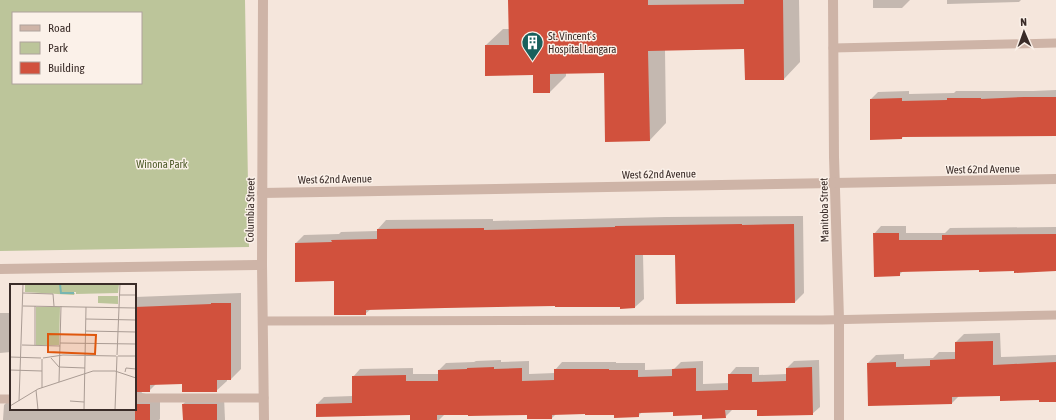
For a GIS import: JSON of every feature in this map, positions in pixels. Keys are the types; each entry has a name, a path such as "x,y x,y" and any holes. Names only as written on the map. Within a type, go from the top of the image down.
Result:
{"street":[{"name":"Columbia Street","path":"263,0 262,265 264,420"},
{"name":"Manitoba Street","path":"833,0 840,420"},
{"name":"West 62nd Avenue","path":"262,193 1056,179"},
{"path":"0,269 262,265"}],"lane":[{"path":"833,48 1056,43"},
{"path":"263,321 760,320 1056,315"},
{"path":"136,398 264,398"}],"green space":[{"name":"Winona Park","path":"0,0 245,0 249,247 0,251"}],"building":[{"name":"St. Vincent's Hospital Langara","path":"508,0 648,0 648,5 744,4 744,0 783,0 784,80 745,80 744,49 648,51 650,141 605,142 604,73 550,74 550,93 533,93 533,75 485,76 485,45 509,45"},
{"path":"1056,97 1056,136 902,137 902,139 870,140 870,99 902,98 902,101 947,100 947,98 981,99"},
{"path":"794,224 795,303 676,304 675,255 635,255 635,308 620,309 620,307 555,306 445,308 366,310 366,315 334,315 334,281 295,282 295,243 332,242 331,240 377,239 377,229 484,228 484,230"},
{"path":"873,233 899,233 899,240 942,240 942,235 1056,234 1056,271 1014,273 1014,271 979,272 979,270 900,272 900,276 874,277"},
{"path":"231,303 231,380 217,380 217,392 182,392 182,384 150,385 150,392 136,392 136,307"},
{"path":"993,341 993,365 1056,362 1056,402 1039,402 1039,400 1000,401 1000,396 952,397 952,404 868,406 867,363 896,362 896,367 930,366 930,360 955,359 955,342"},
{"path":"494,367 494,369 522,368 522,381 554,380 554,369 638,370 638,377 672,376 672,369 696,368 696,391 728,390 728,374 752,374 752,382 786,381 786,368 812,367 813,415 757,416 757,410 725,410 726,418 702,419 702,415 673,416 673,412 639,413 639,417 614,418 614,415 552,415 552,419 527,419 527,415 437,415 437,420 410,420 410,415 316,417 316,404 352,403 352,376 406,375 406,381 438,381 438,370"},
{"path":"136,404 150,404 150,420 135,420"},
{"path":"182,404 217,404 217,420 183,420"}],"place":[{"name":"St. Vincent's Hospital Langara","path":"532,62"}]}
